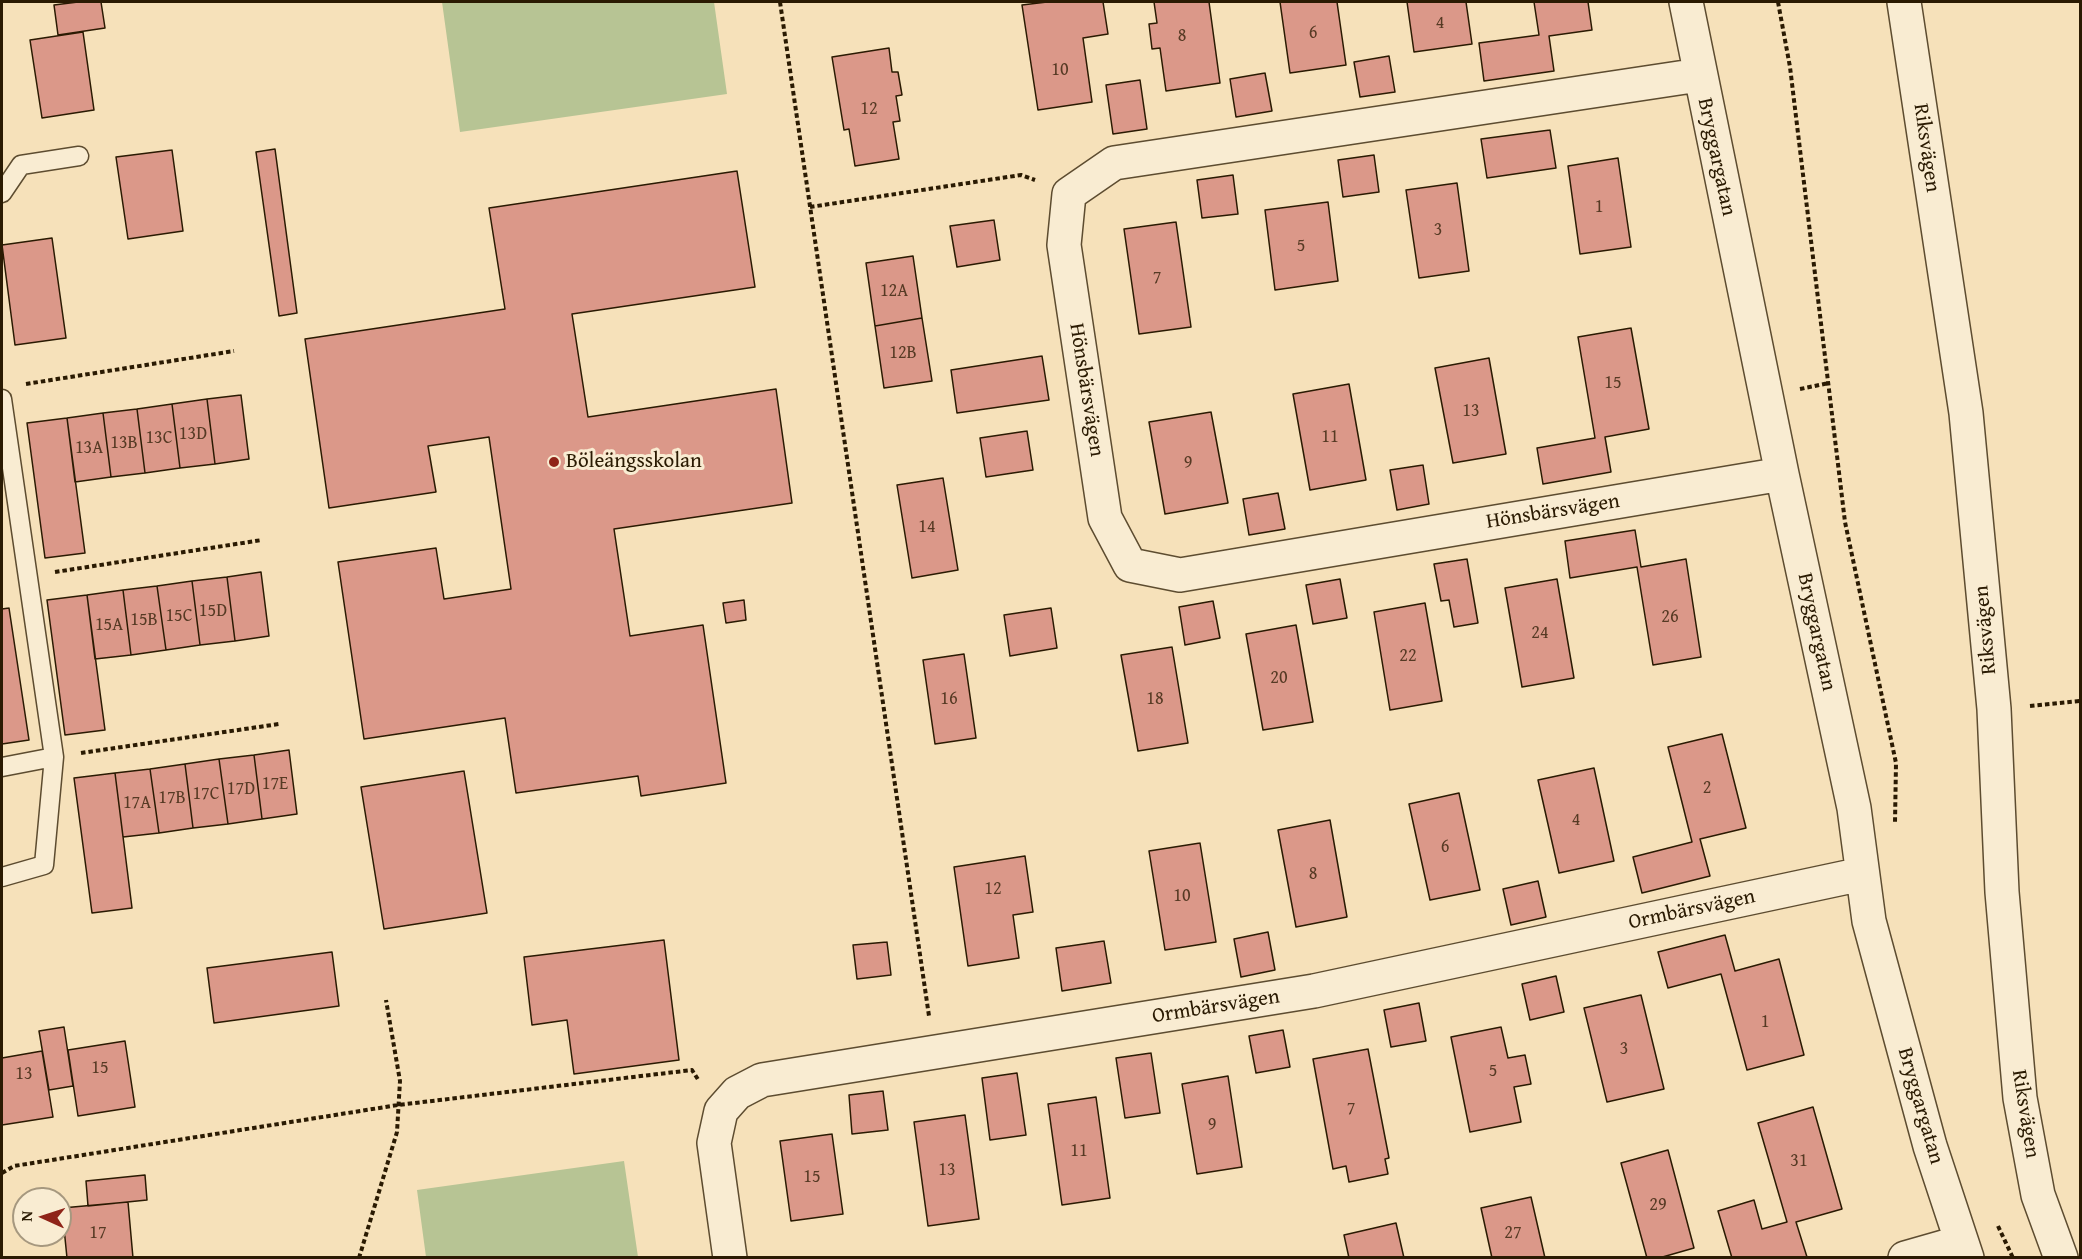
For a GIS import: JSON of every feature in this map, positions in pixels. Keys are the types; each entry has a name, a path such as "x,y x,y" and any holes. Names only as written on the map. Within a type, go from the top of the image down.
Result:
{"street":[{"name":"Bryggargatan","path":"1686,2 1699,75 1782,474 1854,808 1869,921 1930,1146 1964,1250"},
{"name":"Riksvägen","path":"1904,2 1966,413 1994,709 2002,892 2020,1098 2038,1196 2061,1257"},
{"path":"1069,194 1114,164 1699,75"},
{"name":"Hönsbärsvägen","path":"1069,194 1064,245 1105,518 1130,565 1180,575 1782,474"},
{"name":"Ormbärsvägen","path":"721,1111 737,1093 762,1080 1314,991 1862,873"},
{"path":"721,1111 714,1143 730,1257"},
{"path":"1905,1257 1964,1250"}],"lane":[{"path":"2,194 21,165 79,156"},
{"path":"2,401 54,758 44,865 2,877"},
{"path":"2,767 54,758"}],"path":[{"path":"780,2 934,1054"},
{"path":"1778,2 1790,67 1845,522 1896,763 1895,829"},
{"path":"810,207 1021,175 1069,194"},
{"path":"25,384 234,351"},
{"path":"27,577 262,540"},
{"path":"1994,709 2080,701"},
{"path":"54,758 279,724"},
{"path":"359,1257 397,1132 400,1081 386,1000"},
{"path":"2,1173 14,1166 398,1105 692,1070 721,1111"},
{"path":"1994,1218 2013,1257"}],"green space":[{"path":"442,2 714,2 727,94 460,132"},
{"path":"624,1161 638,1257 426,1257 417,1190"}],"building":[{"path":"101,2 105,28 58,35 54,5"},
{"path":"1047,2 1103,2 1108,34 1083,38 1092,102 1038,110 1022,5"},
{"path":"1154,2 1209,2 1220,83 1166,91 1160,48 1152,49 1149,24 1157,23"},
{"path":"1280,2 1337,2 1346,65 1290,73"},
{"path":"1407,2 1466,2 1472,44 1414,52"},
{"path":"1534,2 1588,2 1592,30 1549,36 1554,71 1484,81 1479,43 1539,35"},
{"path":"83,32 94,110 42,118 30,40"},
{"path":"889,48 892,72 898,72 902,95 896,96 900,121 893,122 899,159 855,166 849,129 844,130 832,57"},
{"path":"1389,56 1395,92 1360,97 1354,62"},
{"path":"1265,73 1272,111 1236,117 1230,79"},
{"path":"1140,80 1147,129 1113,134 1106,85"},
{"path":"1550,130 1556,168 1487,178 1481,139"},
{"path":"275,149 297,313 279,316 256,152"},
{"path":"172,150 183,231 128,239 116,157"},
{"path":"1374,155 1379,192 1343,197 1338,160"},
{"path":"1618,158 1631,247 1580,254 1568,166"},
{"path":"737,171 755,287 572,314 588,417 776,389 792,503 614,529 630,636 703,625 726,783 641,796 638,776 516,793 505,718 364,739 338,562 436,548 444,599 511,589 489,437 428,446 436,492 329,508 305,339 505,309 489,208"},
{"path":"1233,175 1238,214 1202,218 1197,180"},
{"path":"1457,183 1469,271 1419,278 1406,190"},
{"path":"1328,202 1338,281 1275,290 1265,210"},
{"path":"994,220 1000,260 957,267 950,226"},
{"path":"1176,222 1191,327 1139,334 1124,229"},
{"path":"52,238 66,338 15,345 2,245"},
{"path":"913,256 922,318 875,326 866,263"},
{"path":"922,318 932,381 884,388 875,326"},
{"path":"1631,328 1649,429 1605,437 1611,472 1543,484 1537,448 1595,438 1578,337"},
{"path":"1042,356 1049,400 957,413 951,370"},
{"path":"1489,358 1506,454 1453,463 1435,368"},
{"path":"1349,384 1366,480 1310,490 1293,394"},
{"path":"241,395 249,459 215,464 207,399"},
{"path":"207,399 215,464 180,468 172,404"},
{"path":"172,404 180,468 145,473 137,409"},
{"path":"137,409 145,473 111,477 103,413"},
{"path":"1211,412 1228,503 1165,514 1149,422"},
{"path":"103,413 111,477 75,482 67,418"},
{"path":"67,418 85,553 45,558 27,423"},
{"path":"1027,431 1033,470 986,477 980,438"},
{"path":"1423,465 1429,504 1397,510 1390,470"},
{"path":"943,478 958,570 912,578 897,485"},
{"path":"1278,493 1285,529 1249,535 1243,499"},
{"path":"1635,530 1641,567 1686,559 1701,657 1653,665 1637,567 1570,578 1565,541"},
{"path":"1467,559 1478,623 1454,627 1449,600 1441,601 1434,564"},
{"path":"261,572 269,636 235,641 227,577"},
{"path":"227,577 235,641 200,645 192,581"},
{"path":"1340,579 1347,618 1313,624 1306,585"},
{"path":"1557,579 1574,678 1522,687 1505,588"},
{"path":"192,581 200,645 166,650 157,586"},
{"path":"157,586 166,650 131,655 123,590"},
{"path":"123,590 131,655 95,659 87,595"},
{"path":"87,595 105,730 65,735 47,600"},
{"path":"744,600 746,620 726,623 723,603"},
{"path":"1213,601 1220,638 1185,645 1179,607"},
{"path":"1425,603 1442,701 1390,710 1374,612"},
{"path":"9,608 29,740 2,744 2,609"},
{"path":"1051,608 1057,648 1010,656 1004,615"},
{"path":"1296,625 1313,722 1263,730 1246,634"},
{"path":"1172,647 1188,743 1138,751 1121,655"},
{"path":"964,654 976,738 935,744 923,660"},
{"path":"1722,734 1746,828 1700,839 1710,876 1642,893 1633,857 1692,842 1668,747"},
{"path":"289,750 297,814 262,819 254,755"},
{"path":"254,755 262,819 228,824 219,759"},
{"path":"219,759 228,824 193,828 185,764"},
{"path":"185,764 193,828 159,833 150,769"},
{"path":"1594,768 1614,861 1559,873 1538,780"},
{"path":"150,769 159,833 123,837 115,773"},
{"path":"464,771 487,913 384,929 361,787"},
{"path":"115,773 132,908 92,913 74,778"},
{"path":"1459,793 1480,890 1430,900 1409,804"},
{"path":"1330,820 1347,917 1296,927 1278,830"},
{"path":"1200,843 1216,942 1165,950 1149,851"},
{"path":"1025,856 1033,912 1013,915 1019,958 968,966 954,867"},
{"path":"1538,881 1546,917 1511,925 1503,889"},
{"path":"1268,932 1275,970 1241,977 1234,939"},
{"path":"1725,935 1735,971 1779,959 1804,1055 1747,1070 1721,974 1668,988 1658,952"},
{"path":"664,940 679,1060 574,1074 567,1020 532,1025 524,957"},
{"path":"1104,941 1111,983 1062,991 1056,948"},
{"path":"887,942 891,975 857,979 853,945"},
{"path":"332,952 339,1006 214,1023 207,968"},
{"path":"1556,976 1564,1012 1530,1020 1522,984"},
{"path":"1641,995 1664,1089 1607,1102 1584,1008"},
{"path":"1419,1003 1426,1041 1391,1047 1384,1010"},
{"path":"64,1027 73,1086 49,1090 39,1031"},
{"path":"1501,1027 1508,1058 1525,1055 1531,1084 1514,1087 1521,1122 1470,1132 1451,1037"},
{"path":"1283,1030 1290,1067 1256,1073 1249,1036"},
{"path":"125,1041 135,1107 78,1116 68,1050"},
{"path":"1368,1049 1389,1158 1385,1159 1388,1174 1349,1182 1346,1166 1333,1169 1313,1059"},
{"path":"42,1051 53,1117 2,1125 2,1058"},
{"path":"1151,1053 1160,1113 1125,1118 1116,1058"},
{"path":"1017,1073 1026,1135 990,1140 982,1078"},
{"path":"1228,1076 1242,1167 1197,1174 1182,1084"},
{"path":"883,1091 888,1130 852,1134 849,1095"},
{"path":"1096,1097 1110,1198 1062,1205 1048,1104"},
{"path":"1813,1107 1842,1209 1796,1222 1807,1257 1732,1258 1718,1211 1754,1200 1762,1229 1787,1222 1758,1123"},
{"path":"965,1115 979,1219 928,1226 914,1122"},
{"path":"832,1134 843,1214 791,1221 780,1141"},
{"path":"1668,1150 1694,1248 1659,1258 1647,1258 1621,1163"},
{"path":"145,1175 147,1200 88,1206 86,1181"},
{"path":"1531,1197 1545,1258 1492,1258 1481,1208"},
{"path":"128,1202 133,1258 67,1258 66,1247 72,1247 72,1207"},
{"path":"1396,1223 1404,1258 1349,1258 1344,1235"}],"place":[{"name":"Böleängsskolan","path":"554,462"}]}
